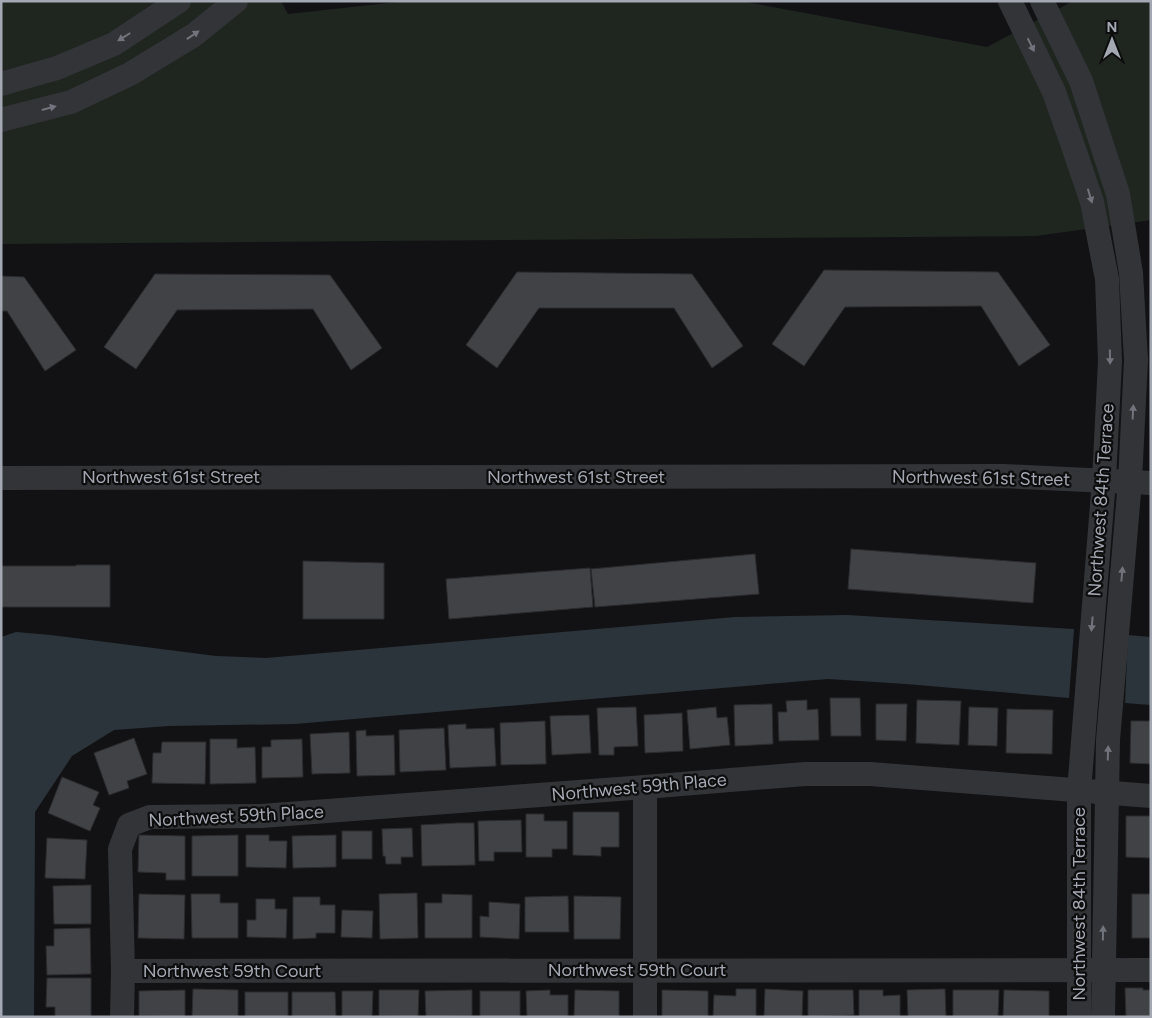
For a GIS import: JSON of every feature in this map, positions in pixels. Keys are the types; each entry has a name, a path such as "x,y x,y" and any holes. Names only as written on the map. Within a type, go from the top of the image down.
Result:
{"street":[{"path":"1,84 57,68 114,44 179,1"},
{"path":"1,120 71,102 130,74 194,35 236,1"},
{"name":"Northwest 84th Terrace","path":"1010,1 1054,92 1067,128 1092,202 1107,279 1110,361 1104,480 1079,791 1091,970 1102,1017"},
{"name":"Northwest 84th Terrace","path":"1042,1 1081,81 1118,194 1131,273 1136,360 1140,482 1108,740 1107,793 1091,970 1079,1017"},
{"name":"Northwest 61st Street","path":"1,478 1003,476 1140,482"},
{"name":"Northwest 59th Place","path":"123,971 120,849 129,825 150,817 261,816 805,774 870,774 1151,796"},
{"path":"645,787 645,1017"},
{"name":"Northwest 59th Court","path":"123,971 1151,970"},
{"path":"122,1017 123,971"}],"shaded area":[{"path":"1,1 281,1 288,14 407,1 741,1 987,47 1073,1 1151,1 1151,220 1036,236 1,244"},
{"path":"847,615 1074,629 1069,698 828,679 295,724 169,726 114,730 72,756 35,812 34,1017 1,1017 1,637 16,632 216,656 266,658 735,617"},
{"path":"1128,635 1151,637 1151,705 1125,703"}],"building":[{"path":"824,270 998,272 1050,345 1019,366 981,306 845,307 804,366 772,344"},
{"path":"517,272 692,274 743,346 712,368 674,308 539,308 497,368 466,345"},
{"path":"155,274 330,275 382,348 351,370 313,309 177,310 136,369 104,347"},
{"path":"1,276 24,277 76,350 45,371 7,311 1,311"},
{"path":"851,549 1036,563 1033,603 848,589"},
{"path":"755,554 759,594 595,607 591,569"},
{"path":"303,561 384,563 384,619 303,619"},
{"path":"110,565 110,607 1,607 1,566"},
{"path":"590,568 593,607 449,619 446,579"},
{"path":"830,698 860,698 861,736 831,736"},
{"path":"807,700 807,710 818,709 819,740 779,741 778,712 787,712 786,701"},
{"path":"917,700 961,701 959,745 916,743"},
{"path":"772,704 773,744 735,746 734,705"},
{"path":"876,704 907,704 906,741 876,740"},
{"path":"636,707 638,746 614,747 614,755 599,755 597,708"},
{"path":"716,707 717,718 727,717 730,745 690,749 687,710"},
{"path":"969,707 998,708 997,746 968,745"},
{"path":"1007,709 1053,710 1052,754 1006,753"},
{"path":"682,713 683,751 645,753 644,715"},
{"path":"589,715 591,753 552,755 550,716"},
{"path":"545,721 546,764 501,765 500,723"},
{"path":"1131,721 1151,721 1151,764 1130,763"},
{"path":"466,724 466,729 494,728 496,766 450,768 448,725"},
{"path":"444,728 446,770 400,772 399,730"},
{"path":"366,730 366,736 394,735 395,775 357,776 356,731"},
{"path":"349,732 350,773 312,774 310,734"},
{"path":"134,738 147,774 127,781 129,788 109,795 94,753"},
{"path":"210,739 237,739 237,748 255,747 256,783 210,784"},
{"path":"302,739 303,777 262,778 262,747 271,747 271,740"},
{"path":"162,742 206,742 205,784 152,783 153,753 161,753"},
{"path":"62,777 99,792 93,805 100,808 90,831 48,813"},
{"path":"573,812 619,812 619,847 601,847 601,856 573,855"},
{"path":"526,814 544,814 544,821 567,821 567,849 552,849 552,857 526,857"},
{"path":"1126,816 1151,816 1151,858 1126,857"},
{"path":"521,820 522,852 494,852 494,861 479,861 478,821"},
{"path":"474,823 475,865 422,866 421,825"},
{"path":"412,828 413,857 401,857 401,864 386,864 385,856 383,856 382,829"},
{"path":"342,831 372,831 372,859 342,859"},
{"path":"139,835 185,836 185,880 166,880 166,873 138,872"},
{"path":"238,835 238,876 192,876 192,836"},
{"path":"246,835 269,835 269,841 287,841 286,868 246,867"},
{"path":"336,835 336,867 293,868 292,836"},
{"path":"47,838 87,840 85,879 45,878"},
{"path":"91,885 91,924 54,924 53,886"},
{"path":"417,893 418,938 380,939 379,894"},
{"path":"139,894 185,895 184,939 138,938"},
{"path":"191,894 220,894 220,903 238,903 238,938 192,938"},
{"path":"442,894 472,895 472,938 425,938 425,903 442,903"},
{"path":"1132,894 1151,894 1151,938 1132,938"},
{"path":"568,896 569,932 525,932 525,897"},
{"path":"574,896 621,897 620,939 574,939"},
{"path":"293,897 320,897 320,905 335,905 335,933 316,933 316,938 293,939"},
{"path":"256,899 275,899 275,909 287,909 286,938 247,937 247,920 256,920"},
{"path":"489,902 520,904 519,939 480,937 480,916 489,917"},
{"path":"342,910 373,911 372,938 341,937"},
{"path":"90,928 91,974 47,975 46,946 54,946 54,929"},
{"path":"47,978 91,978 91,1017 55,1017 55,1007 46,1007"},
{"path":"1125,988 1151,990 1151,1017 1126,1017"},
{"path":"193,989 238,990 238,1017 192,1017"},
{"path":"736,989 756,989 756,1017 713,1017 714,995 736,996"},
{"path":"765,989 803,991 802,1017 764,1017"},
{"path":"945,989 946,1017 908,1017 907,990"},
{"path":"185,990 185,1017 139,1016 139,991"},
{"path":"379,990 419,990 418,1017 379,1016"},
{"path":"472,990 472,1016 426,1017 425,991"},
{"path":"550,990 550,995 568,995 568,1017 527,1017 526,991"},
{"path":"575,990 619,991 619,1017 574,1017"},
{"path":"662,990 708,991 708,1017 662,1017"},
{"path":"808,990 853,990 854,1015 808,1017"},
{"path":"859,990 883,990 883,996 900,995 900,1017 859,1017"},
{"path":"953,990 999,990 998,1017 953,1017"},
{"path":"1004,990 1049,991 1049,1017 1003,1017"},
{"path":"342,991 373,991 372,1017 342,1017"},
{"path":"480,991 520,991 520,1017 480,1017"},
{"path":"245,992 288,992 288,1017 245,1017"},
{"path":"292,992 335,992 336,1017 292,1017"}]}
